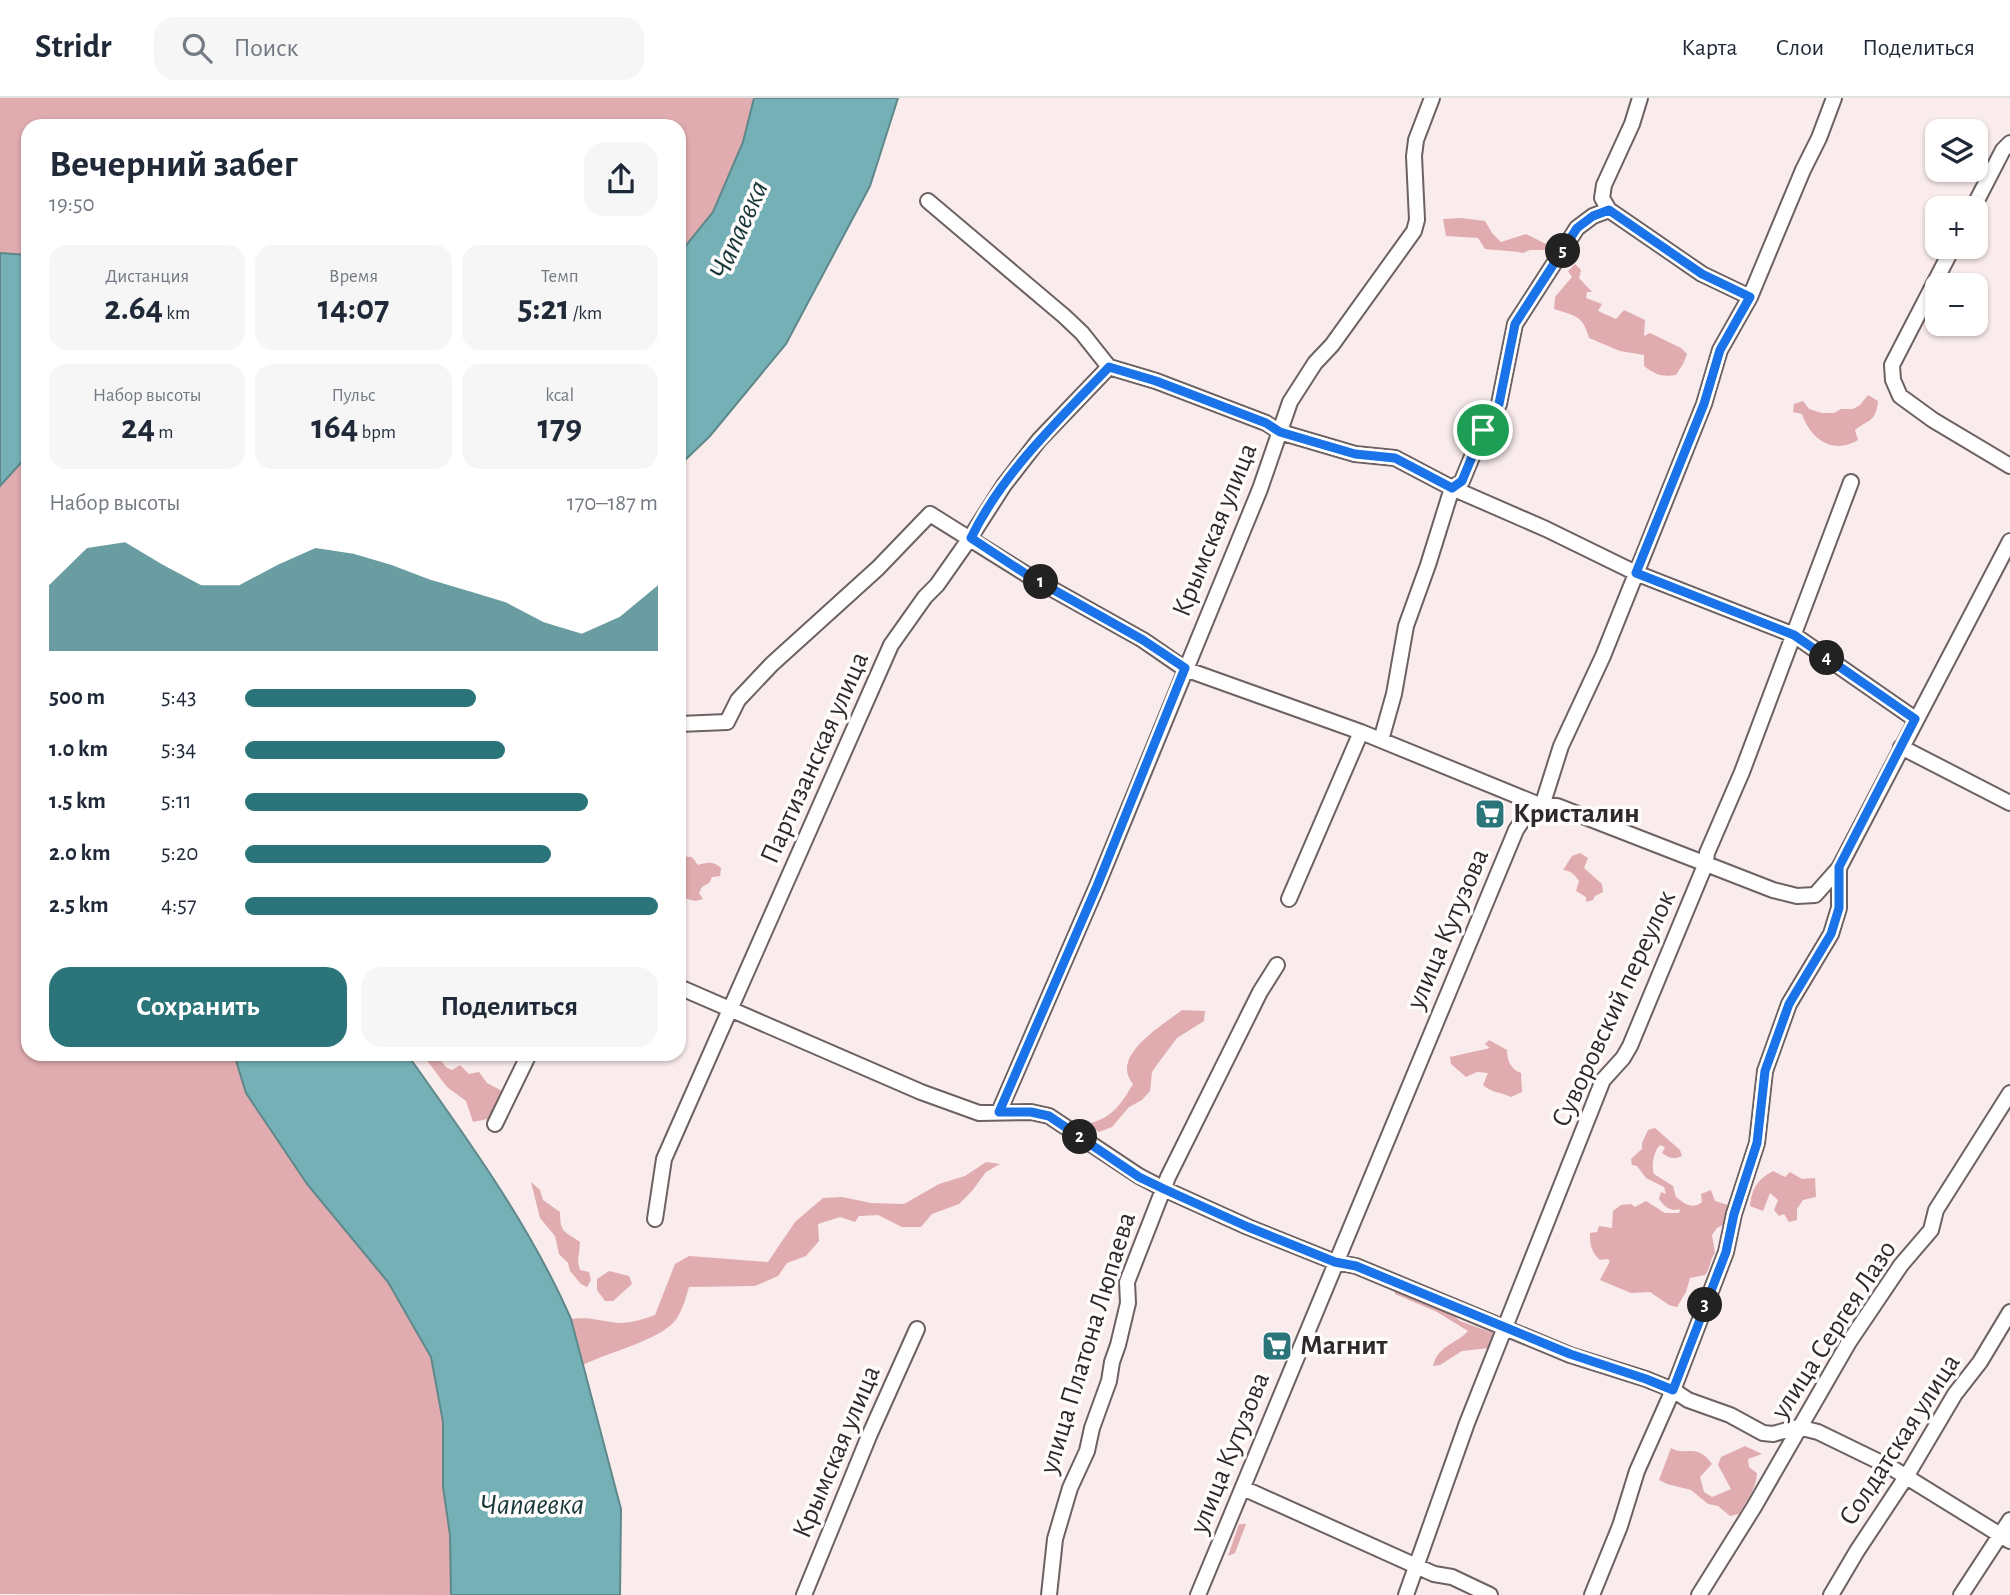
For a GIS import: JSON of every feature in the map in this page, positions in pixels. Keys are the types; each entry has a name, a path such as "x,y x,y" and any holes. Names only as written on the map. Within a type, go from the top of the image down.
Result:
{"street":[{"path":"1640,98 1632,124 1604,185 1602,198 1609,210 1702,274 1750,297"},
{"path":"1542,806 1561,746 1603,656 1704,404 1720,350 1750,297 1834,98"},
{"name":"Крымская улица","path":"999,1112 1097,886 1260,489 1290,402 1315,363 1356,313 1414,231 1417,220 1414,156 1416,140 1430,99"},
{"path":"1979,196 2003,150 2010,143"},
{"path":"929,201 1064,316 1109,367 1156,381 1266,423 1280,432 1355,454 1395,458 1452,488 1546,529 1636,573 1794,635 1915,719"},
{"path":"1381,740 1394,694 1406,626 1452,488 1462,481 1483,430 1499,404 1515,324 1577,228 1593,216 1609,210"},
{"path":"1947,259 1892,365 1893,380 1899,396 1933,420 2010,466"},
{"name":"Партизанская улица","path":"655,1219 664,1159 891,645 971,538 1004,485 1039,440 1109,367"},
{"name":"Суворовский переулок","path":"1406,1595 1504,1327 1603,1080 1630,1046 1706,863 1707,853 1742,772 1851,482"},
{"name":"Партизанская улица","path":"686,724 727,722 738,700 772,664 878,568 930,514 971,538"},
{"path":"971,538 1029,576 1143,640 1185,668 1361,732 1542,806 1557,806 1773,890 1797,896 1815,895 1839,867 2010,541"},
{"path":"1289,899 1361,732"},
{"path":"1901,747 2010,803"},
{"name":"улица Кутузова","path":"1198,1595 1516,830 1526,815 1542,806"},
{"path":"1592,1595 1620,1526 1637,1471 1673,1390 1726,1252 1734,1214 1757,1143 1765,1071 1789,1004 1831,934 1839,908 1839,867"},
{"name":"улица Платона Люпаева","path":"1049,1595 1055,1539 1073,1479 1087,1451 1092,1428 1109,1381 1128,1303 1127,1282 1157,1202 1260,992 1277,965"},
{"path":"686,990 921,1092 979,1113 1031,1112 1049,1116 1139,1177 1248,1227 1335,1262 1356,1266 1570,1354 1646,1379 1673,1390 1688,1400 1730,1415 1763,1433 1773,1434 1798,1427 1818,1432 1854,1448 1906,1477 2005,1537"},
{"path":"495,1124 526,1061"},
{"name":"улица Сергея Лазо","path":"1699,1595 1754,1507 1849,1342 1901,1265 1931,1230 1936,1210 2010,1093"},
{"name":"Солдатская улица","path":"1831,1595 1955,1394 1980,1362 2010,1312"},
{"name":"Крымская улица","path":"803,1595 917,1329"},
{"path":"1243,1488 1434,1574 1452,1577 1490,1595"},
{"path":"1961,1595 2005,1537 2010,1520"}],"shaded area":[{"path":"0,98 754,98 743,142 713,212 686,245 686,119 21,119 21,254 0,253"},
{"path":"1443,219 1485,221 1501,242 1526,234 1550,246 1547,250 1530,250 1523,253 1485,249 1478,238 1446,236"},
{"path":"1575,264 1581,270 1579,278 1592,292 1587,292 1586,298 1602,304 1598,311 1616,319 1624,310 1645,320 1644,336 1650,333 1681,348 1687,354 1676,375 1655,373 1644,366 1644,355 1620,351 1589,338 1581,321 1573,315 1554,309 1555,297 1572,277 1568,271"},
{"path":"1868,395 1878,401 1876,413 1855,430 1858,440 1849,444 1832,445 1817,438 1802,414 1793,412 1794,404 1803,401 1809,409 1822,413 1853,409"},
{"path":"21,463 21,1061 236,1061 246,1093 307,1184 388,1282 431,1357 443,1422 443,1487 450,1535 451,1595 0,1594 0,486"},
{"path":"1580,853 1588,858 1584,868 1602,884 1603,892 1586,902 1586,897 1576,891 1579,881 1572,873 1563,870 1572,856"},
{"path":"686,857 692,857 698,865 710,863 721,868 720,876 712,877 709,883 702,887 699,893 703,899 695,901 686,899"},
{"path":"1182,1010 1205,1011 1204,1021 1177,1038 1152,1072 1150,1091 1142,1100 1129,1107 1112,1127 1099,1132 1086,1124 1102,1119 1119,1105 1133,1084 1127,1073 1133,1052 1141,1042"},
{"path":"1489,1040 1507,1050 1510,1064 1521,1073 1522,1092 1511,1097 1493,1091 1483,1085 1488,1073 1477,1072 1466,1077 1451,1064 1450,1057 1490,1048 1485,1044"},
{"path":"427,1061 441,1061 452,1070 460,1065 469,1074 479,1072 487,1083 506,1093 492,1118 473,1122 466,1101 447,1087"},
{"path":"1655,1128 1680,1150 1682,1156 1667,1156 1662,1153 1665,1147 1660,1145 1654,1158 1654,1174 1673,1186 1676,1197 1689,1205 1695,1206 1702,1202 1701,1194 1711,1190 1715,1201 1728,1205 1725,1224 1717,1228 1712,1235 1715,1253 1708,1270 1705,1275 1690,1278 1677,1307 1669,1305 1650,1292 1631,1293 1600,1280 1610,1261 1597,1257 1590,1241 1590,1233 1597,1232 1599,1226 1612,1228 1613,1211 1621,1205 1631,1204 1635,1207 1646,1201 1665,1213 1679,1213 1680,1209 1668,1208 1659,1199 1661,1192 1666,1194 1664,1187 1646,1178 1637,1166 1632,1165 1631,1159 1642,1149 1648,1130"},
{"path":"986,1162 1000,1164 986,1172 959,1204 932,1214 921,1227 902,1227 878,1215 859,1216 855,1222 840,1217 818,1224 819,1241 806,1256 787,1263 778,1276 755,1286 689,1287 681,1311 670,1326 648,1339 583,1365 571,1319 622,1323 655,1315 675,1264 689,1256 768,1262 795,1222 823,1198 842,1197 871,1203 904,1204 939,1184 965,1176"},
{"path":"1773,1171 1785,1177 1790,1172 1802,1179 1815,1178 1816,1197 1803,1200 1797,1209 1797,1220 1789,1222 1784,1214 1779,1216 1774,1210 1778,1200 1770,1193 1763,1211 1750,1206 1756,1185"},
{"path":"531,1182 540,1190 543,1200 560,1212 564,1231 580,1242 578,1262 580,1270 589,1272 591,1280 587,1287 581,1284 559,1254 555,1236 540,1218"},
{"path":"609,1271 629,1276 632,1284 613,1301 605,1301 597,1290 597,1279"},
{"path":"1394,1288 1445,1309 1460,1321 1493,1333 1489,1348 1462,1351 1440,1365 1433,1366 1443,1349 1468,1331 1437,1312 1395,1294"},
{"path":"1745,1446 1762,1454 1748,1459 1749,1467 1757,1473 1751,1494 1739,1514 1730,1516 1718,1506 1708,1504 1691,1490 1659,1480 1671,1448 1701,1453 1712,1464 1700,1477 1704,1492 1712,1497 1731,1489 1718,1465 1721,1457"},
{"path":"1239,1524 1246,1524 1235,1553 1228,1556"}],"water":[{"name":"Чапаевка","path":"754,98 898,98 870,186 786,344 710,436 686,459 686,245 713,212 743,142"},
{"path":"0,253 21,254 21,463 0,486"},
{"name":"Чапаевка","path":"236,1061 412,1061 517,1216 571,1319 621,1509 620,1595 451,1595 450,1535 443,1487 443,1422 431,1357 388,1282 307,1184 246,1093"}],"place":[{"name":"Кристалин","path":"1490,814"},
{"name":"Магнит","path":"1277,1346"}],"route":[{"path":"1609,210 1702,274 1750,297 1720,350 1704,404 1636,573 1794,635 1915,719 1839,867 1839,908 1831,934 1789,1004 1765,1071 1757,1143 1734,1214 1726,1252 1673,1390 1570,1354 1356,1266 1335,1262 1248,1227 1139,1177 1049,1116 1031,1112 999,1112 1097,886 1185,668 1143,640 1029,576 971,538 1004,485 1039,440 1109,367 1156,381 1266,423 1280,432 1355,454 1395,458 1452,488 1462,481 1483,430 1499,404 1515,324 1577,228 1593,216 1609,210"}]}
